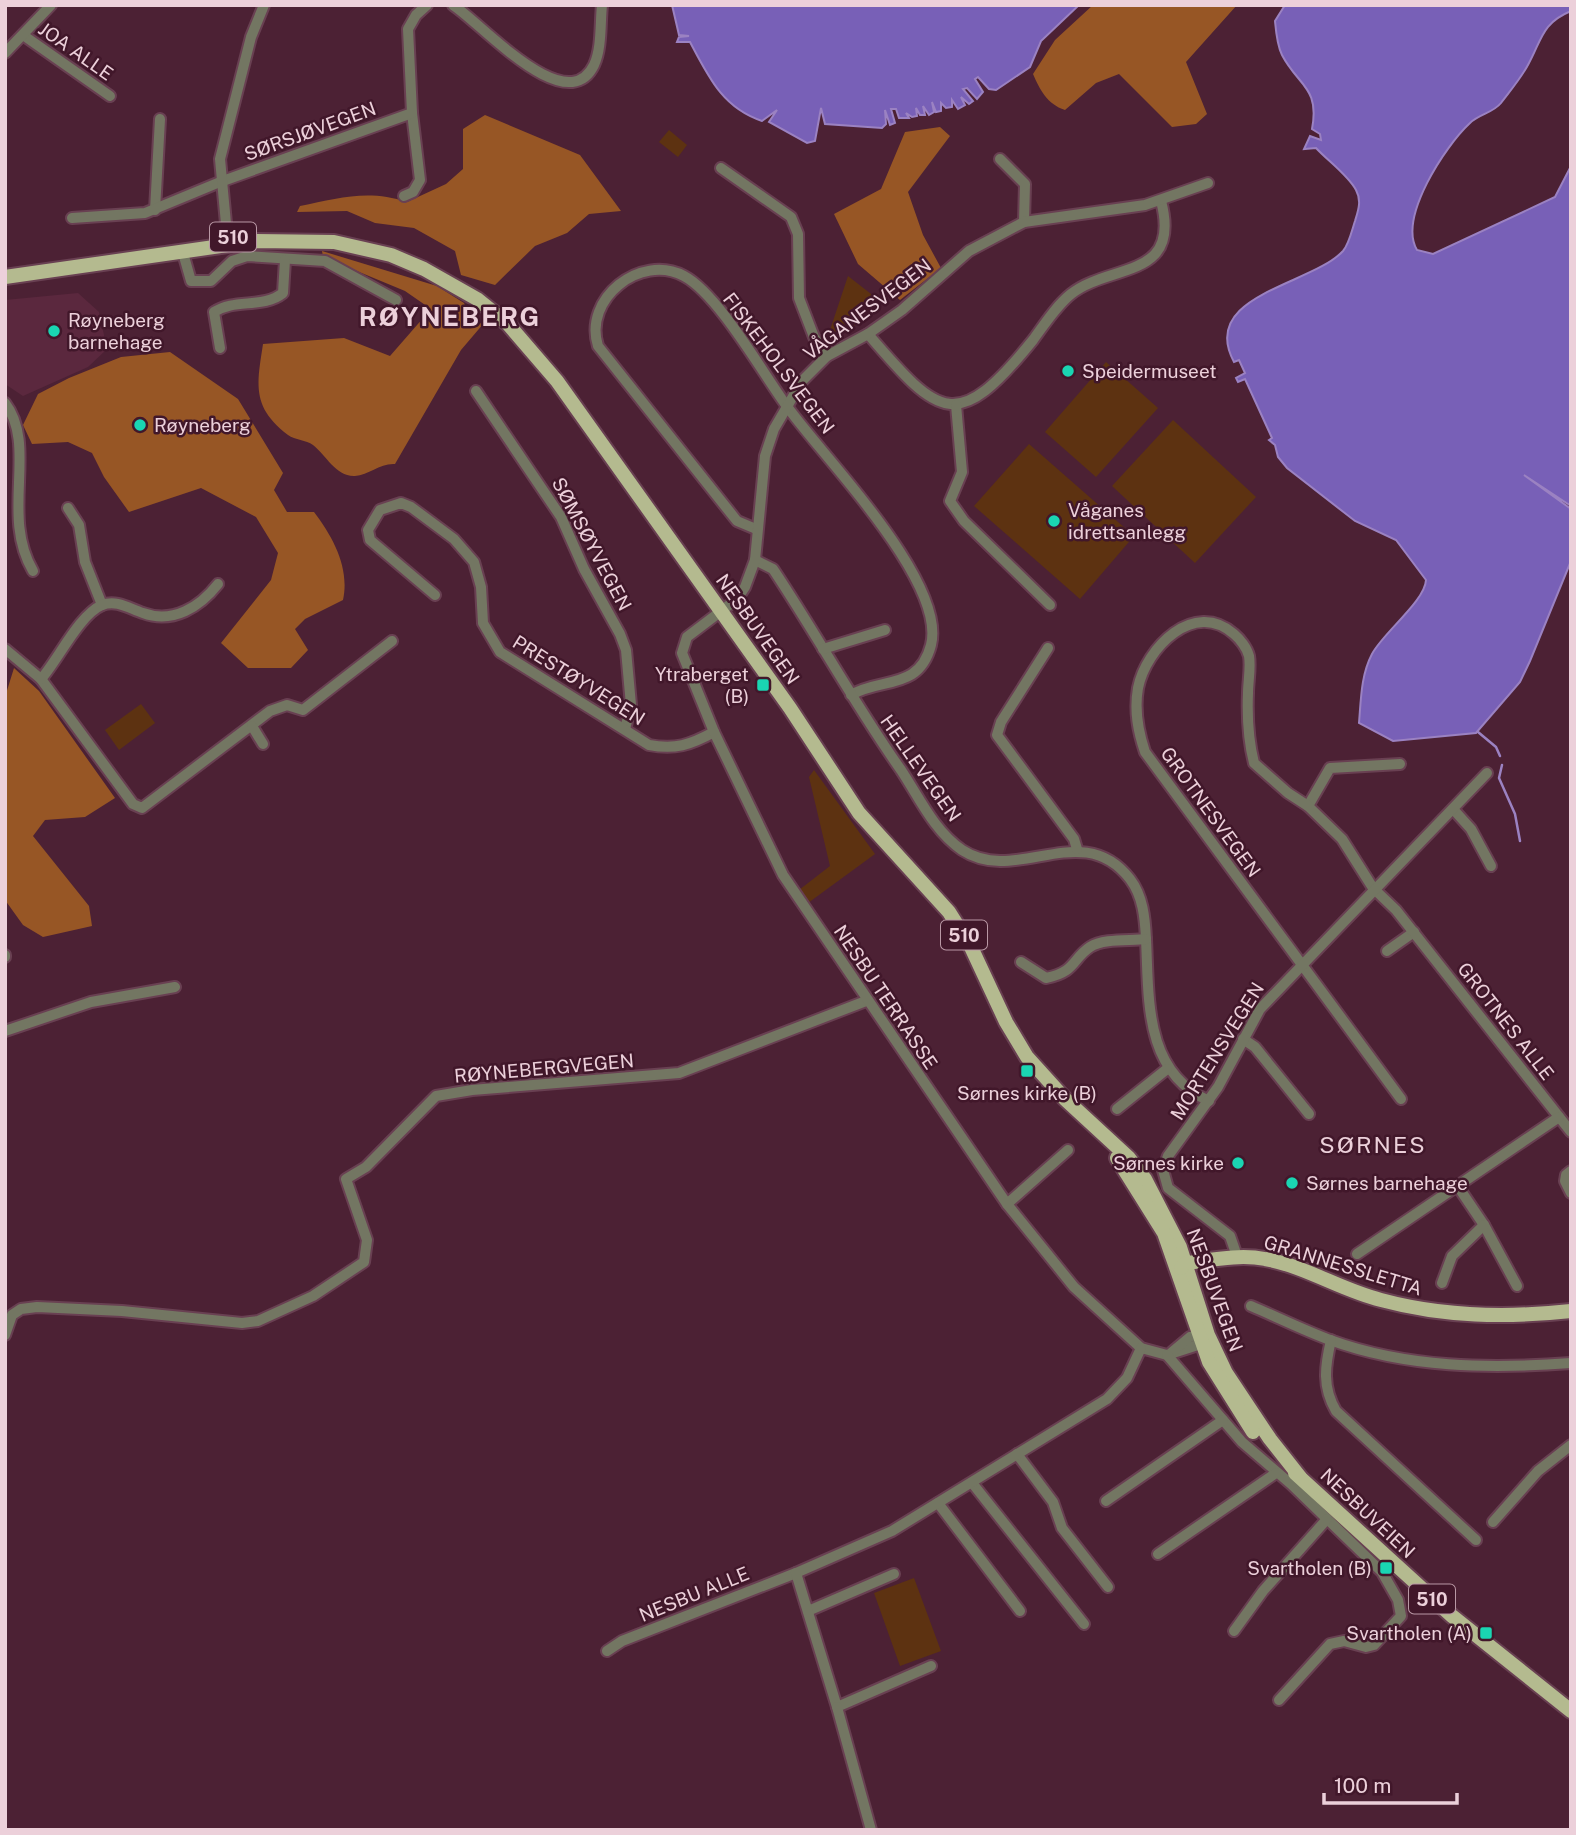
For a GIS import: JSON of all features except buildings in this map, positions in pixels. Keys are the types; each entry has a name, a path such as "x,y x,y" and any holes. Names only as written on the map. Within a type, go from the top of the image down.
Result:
{"main road":[{"name":"NESBUVEGEN","path":"134,258 183,253 228,241"},
{"name":"NESBUVEGEN","path":"5,277 228,241 334,242 391,255 424,269 477,299 508,324 557,381 722,611 859,813 954,920 1027,1057 1083,1116 1138,1188 1185,1270 1202,1338 1249,1410 1300,1477"},
{"name":"GRANNESSLETTA","path":"1185,1270 1234,1259 1273,1261 1373,1298 1439,1312 1497,1316 1571,1311"},
{"name":"NESBUVEIEN","path":"1300,1477 1430,1597 1571,1711"}],"street":[{"name":"JOA ALLE","path":"5,53 51,5"},
{"path":"228,241 220,182 223,142 251,37 264,5"},
{"path":"404,196 413,192 420,180 412,113 408,29 416,15 427,5"},
{"path":"453,5 542,75 563,83 580,80 593,67 597,56 602,5"},
{"name":"JOA ALLE","path":"23,35 110,96"},
{"name":"SØRSJØVEGEN","path":"72,218 155,210 220,182 412,113"},
{"path":"155,210 160,119"},
{"path":"1000,159 1025,184 1024,222"},
{"path":"721,168 790,217 799,242 799,298 814,337 827,356"},
{"name":"VÅGANESVEGEN","path":"722,611 745,587 755,560 765,456 786,406 802,381 827,356 868,334 902,310 969,251 1024,222 1161,201 1175,193 1208,183"},
{"path":"868,334 905,376 930,399 942,404 956,405 980,396 1006,373 1070,295 1086,285 1129,272 1156,252 1164,239 1166,219 1161,201"},
{"path":"183,253 191,281 199,283 211,281 232,261 247,256 325,261 396,300"},
{"path":"220,348 214,312 225,305 274,300 284,293 285,260"},
{"name":"FISKEHOLSVEGEN","path":"756,529 737,522 598,346 594,335 601,305 612,290 633,276 656,271 684,276 717,308 786,406 871,508 897,549 929,613 933,629 931,645 921,665 910,676 897,682 861,689 851,695"},
{"name":"SØMSØYVEGEN","path":"476,391 524,458 561,517 584,569 620,634 626,650 631,705 625,729"},
{"path":"5,403 13,414 15,431 6,504 20,558 33,571"},
{"path":"956,405 962,472 950,501 964,521 1050,605"},
{"name":"PRESTØYVEGEN","path":"435,595 370,540 368,530 380,510 401,503 454,539 474,562 481,587 483,623 500,652 649,744 668,749 690,746 714,732"},
{"path":"68,508 79,525 85,562 102,605"},
{"name":"HELLEVEGEN","path":"755,560 773,569 931,818 964,851 985,859 1010,862 1077,849"},
{"path":"41,679 86,617 102,605 123,604 145,614 170,617 189,610 218,584"},
{"name":"NESBU TERRASSE","path":"722,611 687,637 682,653 714,732 783,875 866,1001 1007,1204 1074,1287 1141,1348 1167,1355"},
{"name":"GROTNESVEGEN","path":"1373,888 1342,839 1308,806 1288,793 1254,762 1247,712 1249,655 1240,639 1226,626 1212,623 1192,624 1176,630 1159,644 1143,672 1138,689 1138,730 1145,751 1401,1099"},
{"path":"823,649 885,630"},
{"path":"5,649 41,679 137,807 148,806 279,706 287,705 303,710 392,641"},
{"path":"1048,648 1001,722 997,735 1074,839 1077,849 1107,859 1132,881 1144,914 1153,1034 1167,1069 1186,1088 1209,1101"},
{"path":"252,726 263,744"},
{"path":"1308,806 1330,768 1400,764"},
{"name":"MORTENSVEGEN","path":"1234,1259 1230,1236 1172,1193 1164,1179 1168,1156 1209,1101 1260,1009 1373,888 1487,773"},
{"path":"1453,809 1471,829 1491,866"},
{"name":"GROTNES ALLE","path":"1373,888 1414,932 1571,1132"},
{"path":"1387,951 1414,932"},
{"path":"1021,962 1046,978 1072,967 1090,947 1100,943 1146,939"},
{"path":"5,1031 90,1002 175,987"},
{"name":"RØYNEBERGVEGEN","path":"5,1335 12,1315 21,1309 37,1307 122,1311 242,1323 258,1321 327,1289 364,1262 367,1240 346,1179 366,1167 436,1096 472,1090 680,1073 866,1001"},
{"path":"1242,1039 1255,1047 1309,1114"},
{"path":"1117,1109 1167,1069"},
{"path":"1357,1254 1559,1117"},
{"path":"1007,1204 1068,1150"},
{"path":"1571,1171 1566,1175 1565,1181 1571,1193"},
{"path":"1457,1185 1485,1226 1517,1286"},
{"path":"1442,1283 1452,1256 1485,1226"},
{"path":"1251,1306 1331,1340 1413,1360 1452,1365 1517,1367 1571,1363"},
{"path":"1202,1338 1167,1355 1223,1420 1382,1572 1398,1600 1401,1616 1374,1645 1366,1647 1345,1641 1330,1644 1279,1700"},
{"path":"1331,1340 1325,1377 1326,1390 1336,1411 1476,1540"},
{"name":"NESBU ALLE","path":"607,1651 632,1637 796,1573 892,1531 973,1485 1121,1388 1141,1348"},
{"path":"1105,1501 1223,1420"},
{"path":"1493,1522 1538,1471 1571,1445"},
{"path":"1017,1454 1053,1502 1062,1528 1108,1587"},
{"path":"1158,1554 1276,1473"},
{"path":"973,1485 1084,1624"},
{"path":"938,1503 1020,1611"},
{"path":"1234,1631 1263,1591 1327,1519"},
{"path":"796,1573 872,1830"},
{"path":"808,1611 894,1574"},
{"path":"837,1707 931,1666"}],"shaded area":[{"path":"672,5 1079,5 1041,41 1030,67 996,90 989,89 978,77 975,79 983,92 977,99 967,88 963,89 973,101 969,104 961,97 965,105 958,109 952,100 952,107 946,108 941,103 941,111 936,112 932,102 934,112 929,115 923,106 925,115 920,115 916,108 917,116 912,117 906,113 909,118 899,118 896,109 891,109 895,123 890,125 885,110 886,124 882,128 825,124 821,108 815,141 807,143 769,122 777,110 762,121 727,100 711,79 690,42 677,42 679,37 689,36 679,35"},
{"path":"1093,5 1237,5 1186,62 1207,114 1196,124 1172,127 1119,74 1096,83 1065,110 1049,100 1033,74 1055,40"},
{"path":"1285,5 1571,5 1571,11 1548,26 1526,68 1501,103 1470,123 1448,148 1427,183 1414,220 1413,236 1417,250 1433,254 1555,197 1571,166 1571,506 1524,475 1571,509 1571,561 1520,682 1476,733 1393,741 1359,723 1368,662 1377,646 1419,597 1426,580 1396,540 1355,521 1287,468 1278,457 1275,445 1269,440 1272,438 1245,379 1238,382 1236,378 1245,373 1239,360 1234,362 1227,339 1231,321 1244,306 1263,294 1328,263 1343,251 1359,206 1356,190 1343,174 1316,148 1304,149 1310,136 1321,140 1320,134 1312,129 1314,115 1310,95 1288,65 1279,47 1275,21"},
{"path":"485,115 580,155 621,211 589,214 567,233 535,246 495,285 461,275 455,251 414,228 375,223 347,211 297,212 300,206 354,196 380,196 407,202 446,184 463,169 463,129"},
{"path":"940,127 950,136 908,192 923,235 941,268 900,300 858,264 834,214 881,189 905,132"},
{"path":"669,130 687,145 678,157 659,142"},
{"path":"322,251 437,286 464,303 473,324 484,323 461,350 395,464 384,465 355,476 342,473 313,445 288,435 268,415 259,394 263,344 344,338 390,356 431,309 405,291 323,257"},
{"path":"848,276 880,301 853,327 828,336"},
{"name":"Røyneberg barnehage","path":"78,293 99,312 107,349 88,367 23,396 5,384 5,300"},
{"path":"170,352 238,399 283,473 274,490 287,512 314,512 338,553 344,576 343,600 305,619 295,629 308,650 291,668 248,668 221,643 271,580 278,553 256,517 201,488 129,512 104,477 92,453 68,442 32,444 23,425 38,394 69,378 121,357"},
{"path":"1106,362 1158,408 1096,477 1045,432"},
{"path":"1173,420 1256,497 1195,563 1112,486"},
{"name":"Våganes idrettsanlegg","path":"1029,444 1134,536 1080,599 974,506"},
{"path":"14,668 39,691 115,798 85,817 45,820 33,836 89,906 92,926 43,937 23,925 5,900 5,697"},
{"path":"141,704 155,723 119,750 105,730"},
{"path":"814,770 875,854 808,903 799,890 830,866 809,777"},
{"path":"914,1578 941,1651 900,1666 874,1593"}],"waterway":[{"path":"1478,732 1496,747 1500,756"},
{"path":"1502,765 1499,778 1515,814 1520,841"}],"place":[{"name":"Røyneberg barnehage","path":"54,331"},
{"name":"Speidermuseet","path":"1068,371"},
{"name":"Røyneberg","path":"140,425"},
{"name":"Våganes idrettsanlegg","path":"1054,521"},
{"name":"Ytraberget (B)","path":"763,685"},
{"name":"Sørnes kirke (B)","path":"1027,1071"},
{"name":"Sørnes kirke","path":"1238,1163"},
{"name":"Sørnes barnehage","path":"1292,1183"},
{"name":"Svartholen (B)","path":"1386,1568"},
{"name":"Svartholen (A)","path":"1486,1633"}],"district":[{"name":"RØYNEBERG","path":"450,316"},
{"name":"SØRNES","path":"1373,1144"}]}
